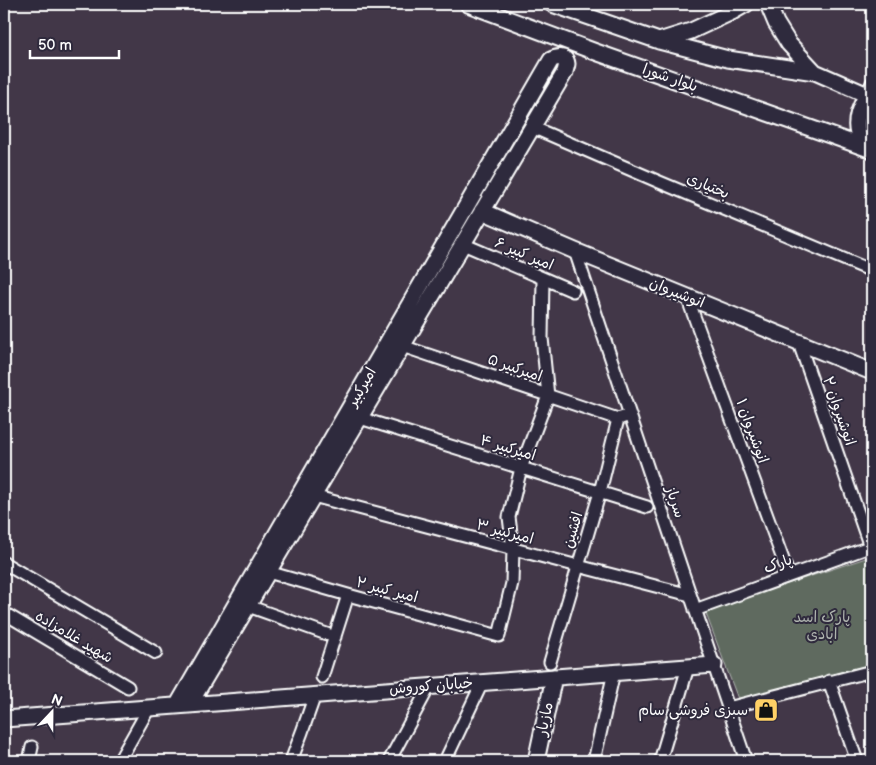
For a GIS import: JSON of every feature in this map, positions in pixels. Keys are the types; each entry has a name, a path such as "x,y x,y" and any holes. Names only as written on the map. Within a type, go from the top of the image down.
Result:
{"main road":[{"name":"بلوار شورا","path":"468,4 593,51 870,149"},
{"name":"بلوار شورا","path":"552,4 659,41 728,59 815,72 871,92"},
{"path":"659,41 691,32 746,4"},
{"path":"768,4 776,23 789,44 815,72"},
{"path":"546,34 547,68"},
{"path":"565,72 593,51"},
{"path":"547,68 551,60 555,57 560,57 567,64 565,72"},
{"name":"امیرکبیر","path":"183,705 292,520 547,68"},
{"name":"امیرکبیر","path":"183,705 248,606 268,572 292,520 314,496 565,72"},
{"path":"870,149 858,135 857,122 859,111 871,92"},
{"name":"انوشیروان","path":"482,211 872,372"},
{"name":"خیابان کوروش","path":"5,718 714,665"},
{"name":"مازیار","path":"536,761 554,677"}],"street":[{"name":"بختیاری","path":"532,127 872,271"},
{"name":"امیر کبیر ۶","path":"463,244 573,291"},
{"name":"سرباز","path":"575,251 746,761"},
{"path":"513,549 508,517 521,468 548,396 542,338 543,279"},
{"name":"انوشیروان ۱","path":"687,296 790,576"},
{"name":"انوشیروان ۲","path":"799,343 871,546"},
{"name":"امیرکبیر ۵","path":"402,346 618,419"},
{"path":"618,419 630,416"},
{"name":"امیرکبیر ۴","path":"360,418 647,507"},
{"name":"افشین","path":"550,662 600,492 618,419"},
{"name":"امیرکبیر ۳","path":"314,496 690,595"},
{"name":"پارک","path":"695,610 871,546"},
{"name":"امیر کبیر ۲","path":"268,572 348,596 499,636 512,583 513,549"},
{"path":"4,563 156,653"},
{"path":"322,677 348,596"},
{"path":"248,606 335,637"},
{"name":"شهید غلامزاده","path":"4,613 128,687"},
{"path":"660,761 688,667"},
{"path":"728,708 872,671"},
{"path":"594,761 614,672"},
{"path":"445,761 482,682"},
{"path":"829,682 856,761"},
{"path":"389,761 429,687"},
{"path":"291,761 315,695"},
{"path":"119,761 149,708"},
{"path":"29,761 32,747"}],"green space":[{"name":"پارک اسد ابادی","path":"872,556 872,664 738,699 705,611"}],"place":[{"name":"سبزی فروشی سام","path":"766,710"}]}
